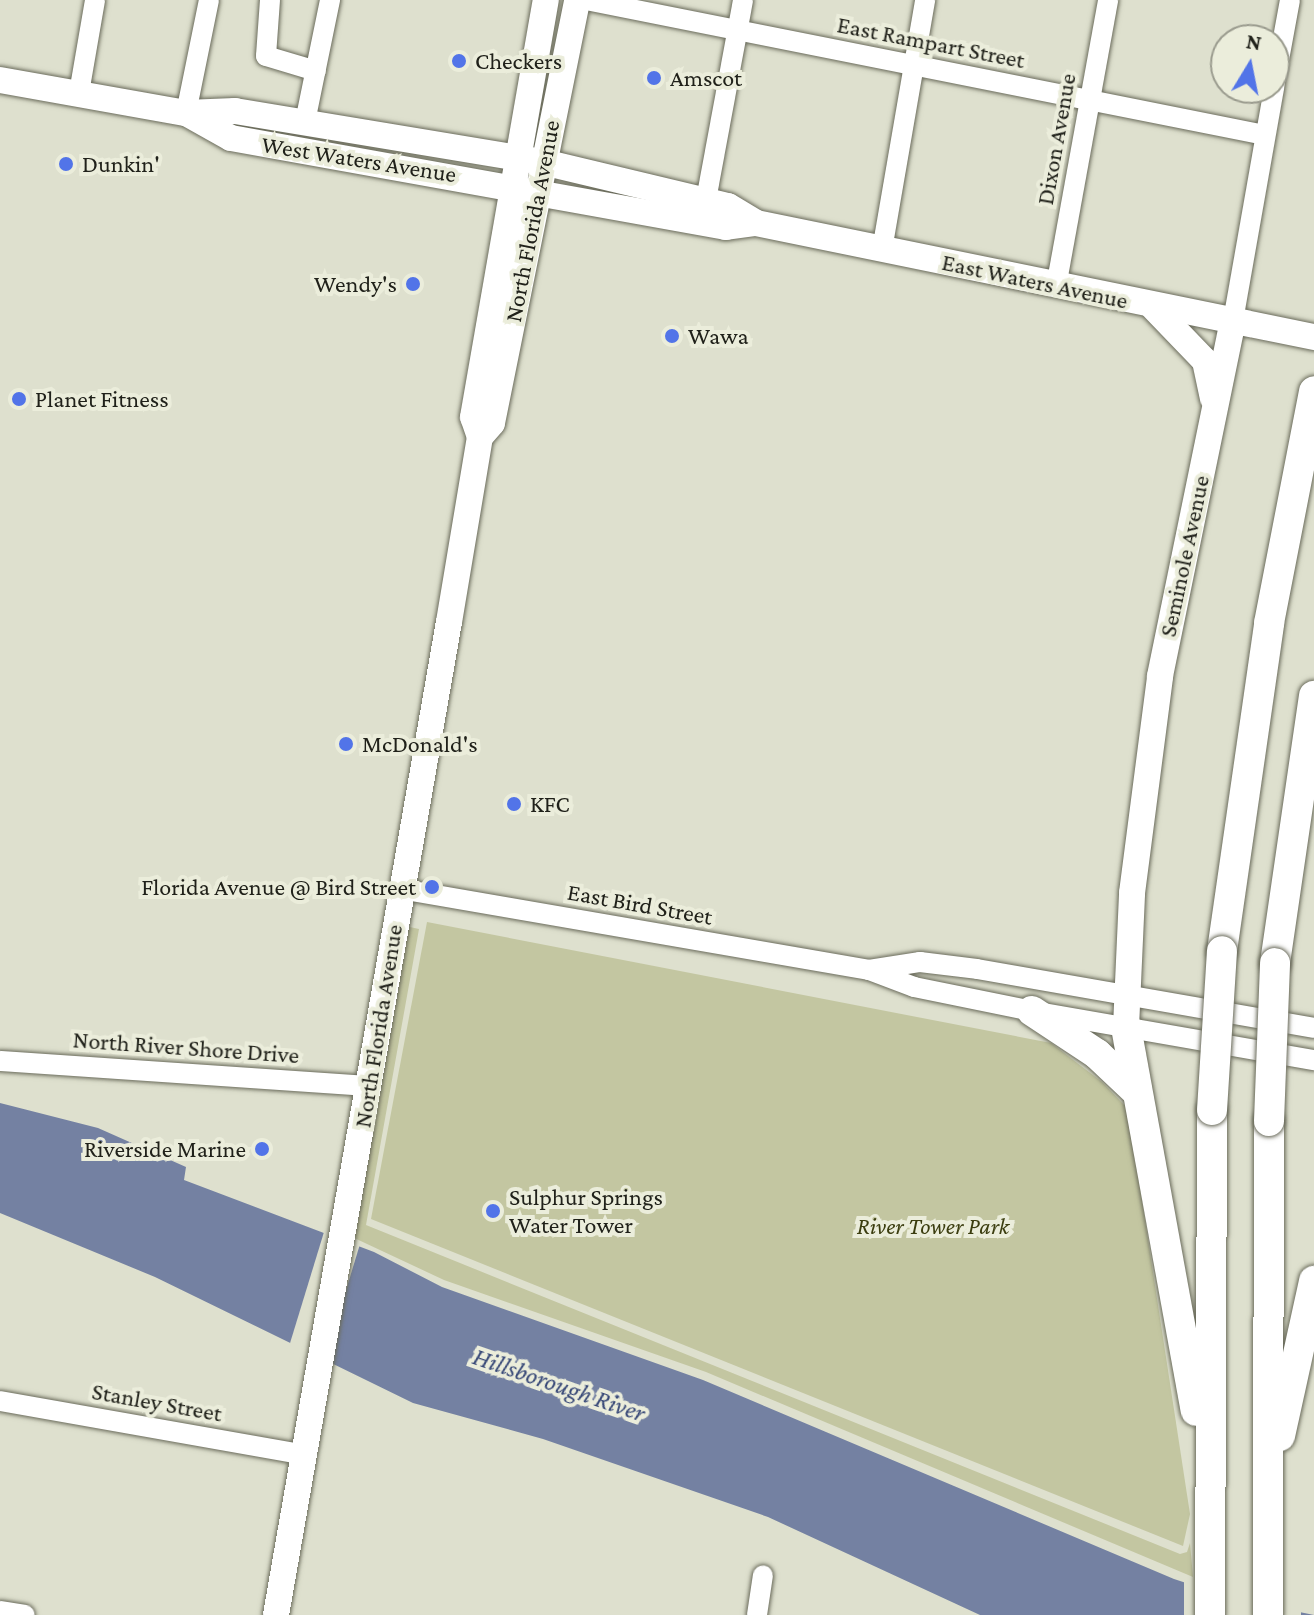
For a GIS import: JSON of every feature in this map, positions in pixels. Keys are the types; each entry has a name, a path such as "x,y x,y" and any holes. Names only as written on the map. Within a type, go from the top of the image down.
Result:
{"highway":[{"path":"1210,1615 1208,1470 1212,1110 1222,951 1269,623 1313,393"},
{"path":"1268,1615 1269,1121 1275,963 1314,696"},
{"path":"1032,1011 1097,1054 1134,1089"},
{"path":"1126,1027 1134,1089 1208,1470"},
{"path":"1267,1493 1314,1281"}],"main road":[{"name":"North Florida Avenue","path":"276,1615 480,437 473,417 530,160 546,0"},
{"name":"North Florida Avenue","path":"530,160 577,0"},
{"name":"West Waters Avenue","path":"0,80 186,113 235,111 530,160"},
{"name":"West Waters Avenue","path":"186,113 231,138 525,187"},
{"name":"East Waters Avenue","path":"530,160 728,206 756,223 1056,287 1314,337"},
{"name":"East Waters Avenue","path":"525,187 726,227 756,223"},
{"path":"1150,305 1205,361 1215,407"},
{"name":"Seminole Avenue","path":"1126,1027 1124,994 1160,676 1233,321"}],"street":[{"path":"79,93 95,0"},
{"path":"186,113 209,0"},
{"path":"270,0 266,56 316,71"},
{"path":"305,122 330,0"},
{"name":"East Rampart Street","path":"586,0 1265,135"},
{"path":"706,200 743,0"},
{"path":"882,250 925,0"},
{"name":"Dixon Avenue","path":"1056,287 1108,0"},
{"name":"Seminole Avenue","path":"1286,24 1290,0"},
{"name":"Seminole Avenue","path":"1233,321 1271,104"},
{"name":"East Bird Street","path":"401,889 869,970 914,987 1032,1011 1314,1060"},
{"name":"East Bird Street","path":"869,970 920,962 1314,1028"},
{"name":"North River Shore Drive","path":"0,1061 369,1086"},
{"name":"Stanley Street","path":"0,1401 305,1455"},
{"path":"757,1615 763,1575"},
{"path":"0,1611 25,1615"}],"green space":[{"name":"River Tower Park","path":"427,922 1051,1043 1102,1082 1128,1109 1190,1514 1183,1546 371,1219"},
{"path":"405,926 419,929 366,1225 1180,1554 1187,1552 1190,1543 1193,1577 706,1372 444,1280 350,1236"}],"water":[{"name":"Hillsborough River","path":"0,1103 98,1128 186,1167 184,1180 374,1252 442,1287 703,1380 1174,1579 1235,1599 1314,1615 980,1615 768,1517 543,1439 413,1403 155,1277 0,1213"}],"pier":[{"path":"324,1232 360,1243 324,1363 287,1352"},
{"path":"1184,1578 1301,1608 1301,1615 1184,1615"}],"place":[{"name":"Checkers","path":"459,61"},
{"name":"Amscot","path":"654,78"},
{"name":"Dunkin'","path":"66,164"},
{"name":"Wendy's","path":"413,284"},
{"name":"Wawa","path":"672,336"},
{"name":"Planet Fitness","path":"19,399"},
{"name":"McDonald's","path":"346,744"},
{"name":"KFC","path":"514,804"},
{"name":"Florida Avenue @ Bird Street","path":"432,887"},
{"name":"Riverside Marine","path":"262,1149"},
{"name":"Sulphur Springs Water Tower","path":"493,1211"}]}
